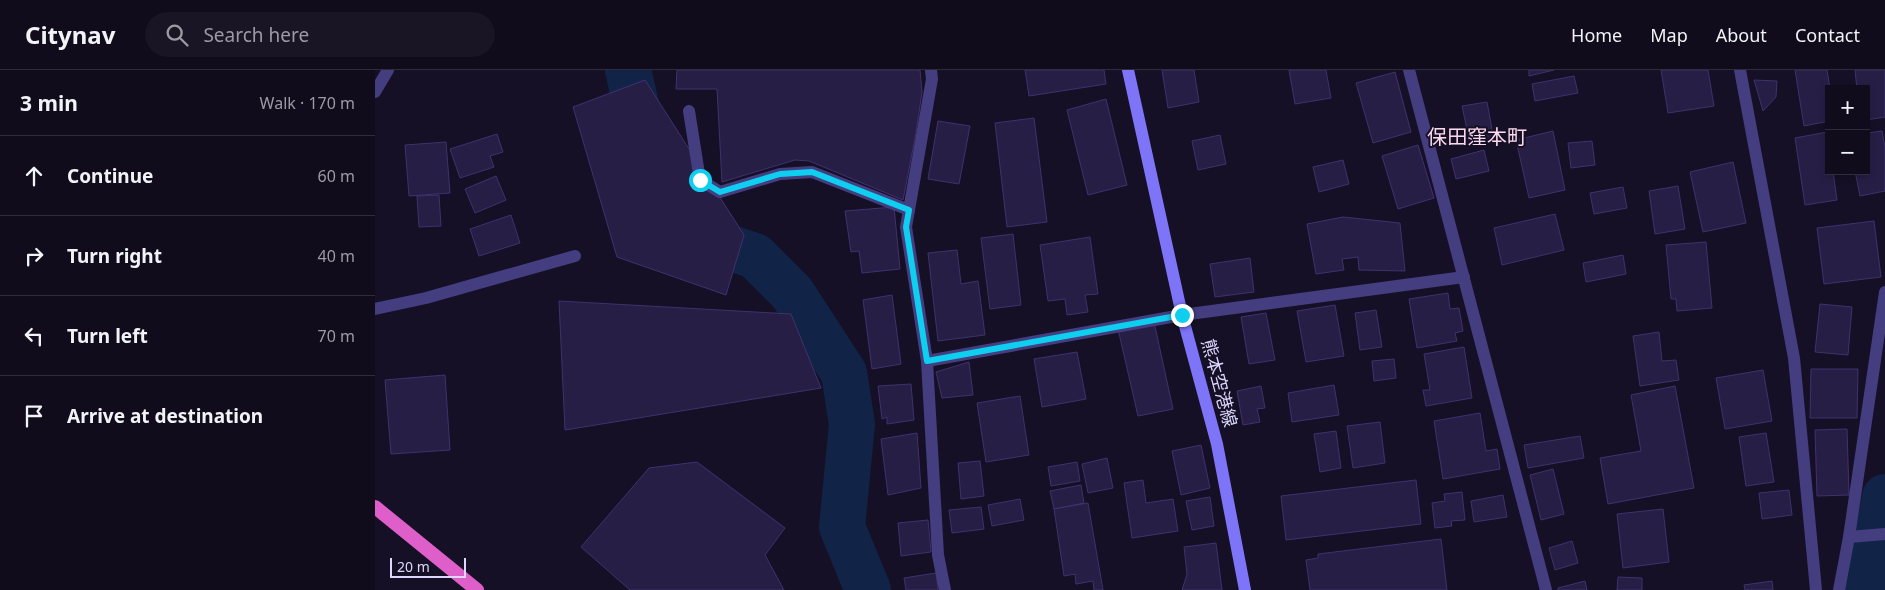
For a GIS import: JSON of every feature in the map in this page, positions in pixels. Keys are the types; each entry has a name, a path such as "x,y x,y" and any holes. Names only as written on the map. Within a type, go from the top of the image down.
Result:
{"highway":[{"path":"375,507 477,590"}],"main road":[{"name":"熊本空港線","path":"1128,70 1182,315 1217,444 1245,590"}],"street":[{"path":"375,92 388,70"},
{"path":"931,70 932,79 906,227 927,361 938,555 945,590"},
{"path":"1409,70 1546,590"},
{"path":"1740,70 1794,358 1816,590"},
{"path":"689,111 700,180 720,192 780,174 812,172 909,210"},
{"path":"375,309 426,298 575,256"},
{"path":"927,361 1182,315 1464,277"},
{"path":"1839,590 1849,537 1885,292"},
{"path":"1849,537 1885,534"}],"building":[{"path":"677,70 920,70 922,92 903,200 809,161 795,160 722,182 717,89 676,89"},
{"path":"1025,70 1104,70 1106,84 1029,96"},
{"path":"1162,70 1194,70 1199,102 1168,108"},
{"path":"1289,70 1326,70 1331,98 1295,104"},
{"path":"1529,70 1554,70 1529,76"},
{"path":"1661,70 1708,70 1714,106 1668,113"},
{"path":"1795,70 1827,70 1829,85 1825,85 1825,122 1804,126"},
{"path":"1855,70 1885,70 1885,117 1870,119 1870,85 1857,85"},
{"path":"1395,72 1411,132 1373,143 1356,83"},
{"path":"1574,76 1578,93 1535,101 1532,84"},
{"path":"645,80 744,235 726,295 617,257 573,107"},
{"path":"1754,80 1777,81 1776,97 1763,111"},
{"path":"1106,99 1127,185 1088,195 1067,110"},
{"path":"1487,102 1494,140 1470,144 1462,106"},
{"path":"1034,118 1047,222 1007,227 995,123"},
{"path":"938,121 970,126 959,184 928,179"},
{"path":"1553,131 1565,190 1529,198 1516,140"},
{"path":"1882,131 1885,147 1885,191 1860,196 1856,175 1870,175 1870,132"},
{"path":"1825,132 1825,175 1834,175 1837,200 1805,205 1795,138"},
{"path":"497,134 503,152 490,156 494,167 460,178 450,149"},
{"path":"1220,135 1226,164 1198,170 1192,141"},
{"path":"1592,141 1595,165 1571,168 1568,143"},
{"path":"446,142 450,193 409,196 405,145"},
{"path":"1418,145 1434,198 1398,209 1382,156"},
{"path":"1484,150 1489,171 1456,179 1451,159"},
{"path":"1343,160 1349,184 1319,192 1313,167"},
{"path":"1733,162 1746,223 1703,232 1690,172"},
{"path":"496,176 506,200 475,213 465,189"},
{"path":"1678,186 1685,229 1655,234 1649,191"},
{"path":"1623,187 1627,208 1594,214 1590,193"},
{"path":"439,195 441,226 419,227 417,196"},
{"path":"894,207 900,269 862,273 859,251 851,252 845,211"},
{"path":"1555,214 1564,250 1502,265 1494,228"},
{"path":"511,215 520,243 479,256 470,229"},
{"path":"1343,217 1400,223 1405,271 1359,270 1358,257 1342,259 1344,270 1316,274 1307,224"},
{"path":"1874,221 1881,277 1824,284 1817,228"},
{"path":"1013,234 1021,305 990,309 981,238"},
{"path":"1090,237 1098,294 1085,295 1088,312 1067,315 1065,299 1048,301 1040,245"},
{"path":"1706,242 1712,308 1677,311 1676,299 1671,299 1666,245"},
{"path":"957,250 961,284 978,281 985,335 938,341 928,253"},
{"path":"1623,255 1626,274 1586,282 1583,263"},
{"path":"1250,258 1254,292 1215,297 1210,264"},
{"path":"1448,293 1450,309 1459,308 1463,331 1455,333 1457,341 1417,348 1409,299"},
{"path":"892,295 901,364 872,369 863,300"},
{"path":"559,301 791,314 821,388 565,430"},
{"path":"1820,304 1852,307 1848,355 1815,352"},
{"path":"1335,305 1344,356 1306,362 1297,311"},
{"path":"1376,310 1382,347 1360,350 1355,313"},
{"path":"1266,313 1275,360 1249,364 1241,317"},
{"path":"1154,322 1173,409 1138,416 1118,329"},
{"path":"1659,332 1662,361 1676,360 1679,380 1640,386 1633,336"},
{"path":"1464,347 1472,398 1426,406 1423,390 1430,390 1424,354"},
{"path":"1077,352 1086,399 1042,407 1034,359"},
{"path":"1394,359 1396,378 1374,381 1372,361"},
{"path":"969,362 973,395 942,398 936,372"},
{"path":"1811,369 1858,369 1857,418 1810,418"},
{"path":"1763,370 1772,421 1725,429 1716,378"},
{"path":"445,375 450,450 391,454 385,380"},
{"path":"911,384 914,420 887,424 887,417 882,419 878,386"},
{"path":"1334,385 1339,415 1292,422 1288,393"},
{"path":"1261,386 1265,408 1257,409 1260,422 1243,425 1237,391"},
{"path":"1675,386 1694,488 1608,504 1600,458 1641,451 1631,395"},
{"path":"1020,396 1029,455 986,462 977,403"},
{"path":"1480,413 1486,451 1497,449 1500,469 1443,479 1434,421"},
{"path":"1380,422 1385,463 1353,468 1347,426"},
{"path":"1847,429 1849,495 1817,496 1815,430"},
{"path":"1336,431 1341,468 1320,472 1314,434"},
{"path":"917,433 921,488 888,495 881,439"},
{"path":"1766,433 1774,482 1746,486 1739,437"},
{"path":"1580,436 1584,458 1528,468 1524,445"},
{"path":"1201,445 1210,488 1181,495 1172,451"},
{"path":"1107,458 1113,488 1088,493 1082,464"},
{"path":"980,461 984,496 961,499 958,463"},
{"path":"697,462 785,528 765,555 784,590 630,590 581,547 649,468"},
{"path":"1077,462 1080,481 1051,486 1048,467"},
{"path":"1553,469 1564,514 1541,520 1530,475"},
{"path":"1143,480 1146,503 1173,499 1178,531 1132,538 1124,483"},
{"path":"1416,480 1421,524 1286,540 1281,496"},
{"path":"1081,485 1084,503 1054,509 1050,491"},
{"path":"1789,490 1792,515 1762,519 1759,493"},
{"path":"1462,492 1465,520 1451,521 1452,526 1435,528 1432,503 1445,501 1444,494"},
{"path":"1503,495 1507,517 1474,522 1471,501"},
{"path":"1210,497 1214,526 1192,530 1186,501"},
{"path":"1020,499 1024,520 992,526 988,505"},
{"path":"1088,503 1103,590 1094,590 1093,581 1076,584 1075,574 1064,576 1054,509"},
{"path":"981,507 984,529 952,533 949,510"},
{"path":"1663,509 1669,562 1623,568 1617,514"},
{"path":"928,520 931,552 901,556 898,523"},
{"path":"1441,539 1447,590 1310,590 1306,560 1318,558 1318,554"},
{"path":"1572,541 1578,563 1555,570 1549,548"},
{"path":"1216,543 1222,590 1182,590 1187,574 1184,547"},
{"path":"936,573 938,590 906,590 904,578"},
{"path":"1618,577 1642,578 1642,590 1617,590"},
{"path":"1585,581 1587,590 1558,590 1558,588"},
{"path":"1772,581 1773,590 1745,590 1744,585"}],"waterway":[{"path":"628,70 646,148"},
{"path":"681,229 683,232 755,256 792,293 844,373 852,424 842,527 868,590"},
{"path":"1868,590 1885,497"}],"district":[{"name":"保田窪本町","path":"1477,137"}],"route":[{"path":"700,180 720,192 780,174 812,172 909,210 906,227 927,361 1182,315"}]}
